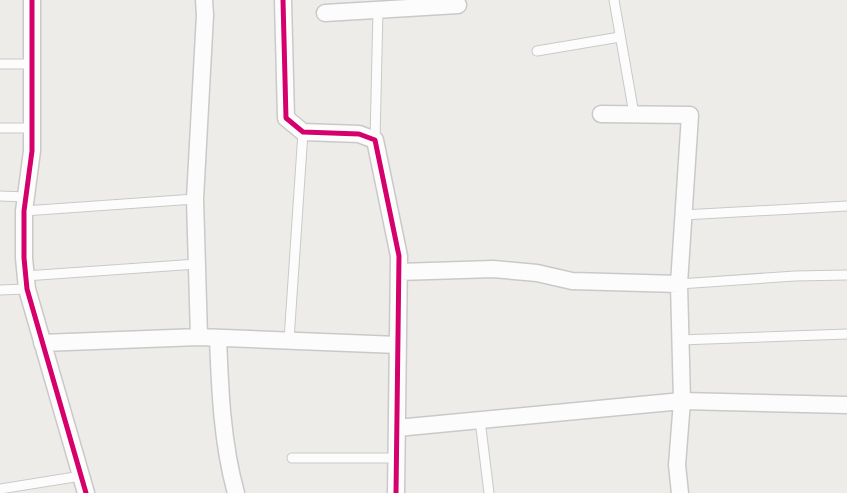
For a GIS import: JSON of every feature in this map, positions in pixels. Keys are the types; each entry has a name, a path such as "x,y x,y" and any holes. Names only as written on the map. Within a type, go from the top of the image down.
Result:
{"street":[{"path":"32,0 32,151 25,204 24,258 26,282 86,493"},
{"path":"199,337 195,199 205,15 204,0"},
{"path":"283,0 286,118 303,132 359,134 375,140 399,256 396,493"},
{"path":"325,13 378,10 424,4 458,5"},
{"path":"601,114 690,115 679,284 682,401 677,465 680,493"},
{"path":"399,272 493,269 537,273 572,281 679,284"},
{"path":"42,343 199,337 398,345"},
{"path":"218,338 220,394 230,471 236,493"},
{"path":"397,428 682,401 847,405"}],"lane":[{"path":"614,0 634,114"},
{"path":"375,140 378,10"},
{"path":"537,51 620,37"},
{"path":"0,64 32,64"},
{"path":"0,128 32,128"},
{"path":"289,340 303,132"},
{"path":"0,196 25,204 195,199"},
{"path":"683,216 847,206"},
{"path":"0,290 26,282 197,264"},
{"path":"679,284 795,276 847,275"},
{"path":"680,340 847,334"},
{"path":"480,420 489,493"},
{"path":"292,458 396,458"},
{"path":"0,489 81,476"}],"cycle path":[{"path":"32,0 32,151 24,211 24,258 27,289 86,493"},
{"path":"283,0 286,118 303,132 359,134 375,140 399,256 396,493"}]}
